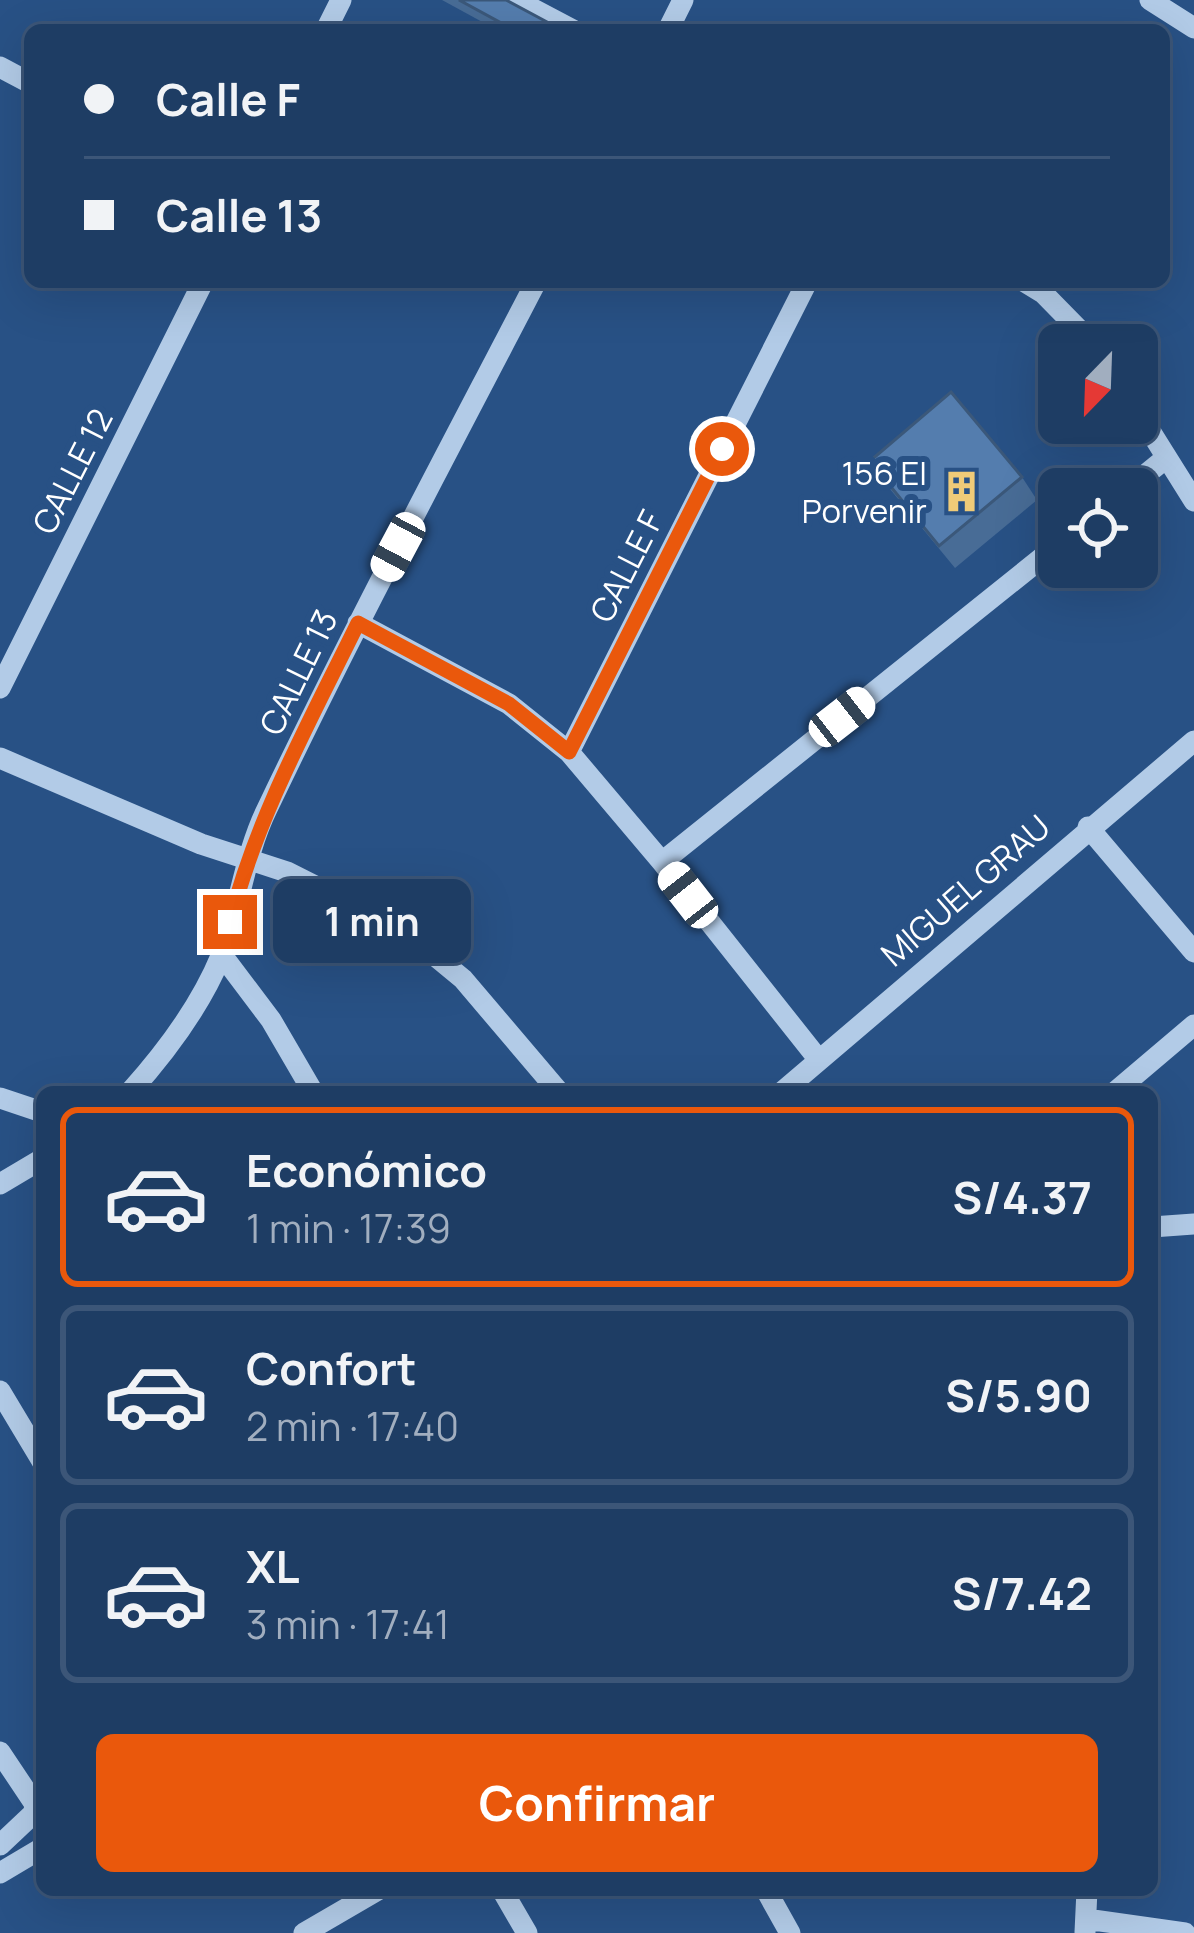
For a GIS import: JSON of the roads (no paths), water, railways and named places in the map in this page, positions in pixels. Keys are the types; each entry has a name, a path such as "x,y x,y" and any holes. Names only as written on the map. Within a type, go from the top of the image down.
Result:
{"street":[{"path":"516,0 562,24"},
{"path":"1150,0 1194,28"},
{"name":"CALLE 12","path":"0,688 200,288"},
{"name":"CALLE 13","path":"135,1086 192,1012 221,955 246,858 358,623 533,288"},
{"name":"CALLE F","path":"569,752 804,288"},
{"path":"1034,288 1073,324"},
{"path":"1158,444 1194,501"},
{"path":"1154,468 1166,458"},
{"path":"662,862 1038,561"},
{"path":"358,623 509,704 569,752 819,1060"},
{"name":"MIGUEL GRAU","path":"789,1086 1194,741"},
{"path":"0,758 201,844 287,872 406,932 463,979 554,1086"},
{"path":"1088,827 1194,952"},
{"path":"221,955 271,1020 310,1086"},
{"path":"1122,1086 1194,1025"},
{"path":"0,1098 36,1110"},
{"path":"0,1184 36,1163"},
{"path":"1158,1227 1194,1224"},
{"path":"0,1391 36,1451"},
{"path":"0,1752 34,1803 35,1812 0,1845"},
{"path":"0,1874 36,1852"},
{"path":"304,1933 368,1896"},
{"path":"505,1896 526,1933"},
{"path":"769,1896 790,1933"},
{"path":"1088,1896 1086,1926 1185,1933"}],"place":[{"name":"156 El Porvenir","path":"961,491"}]}
